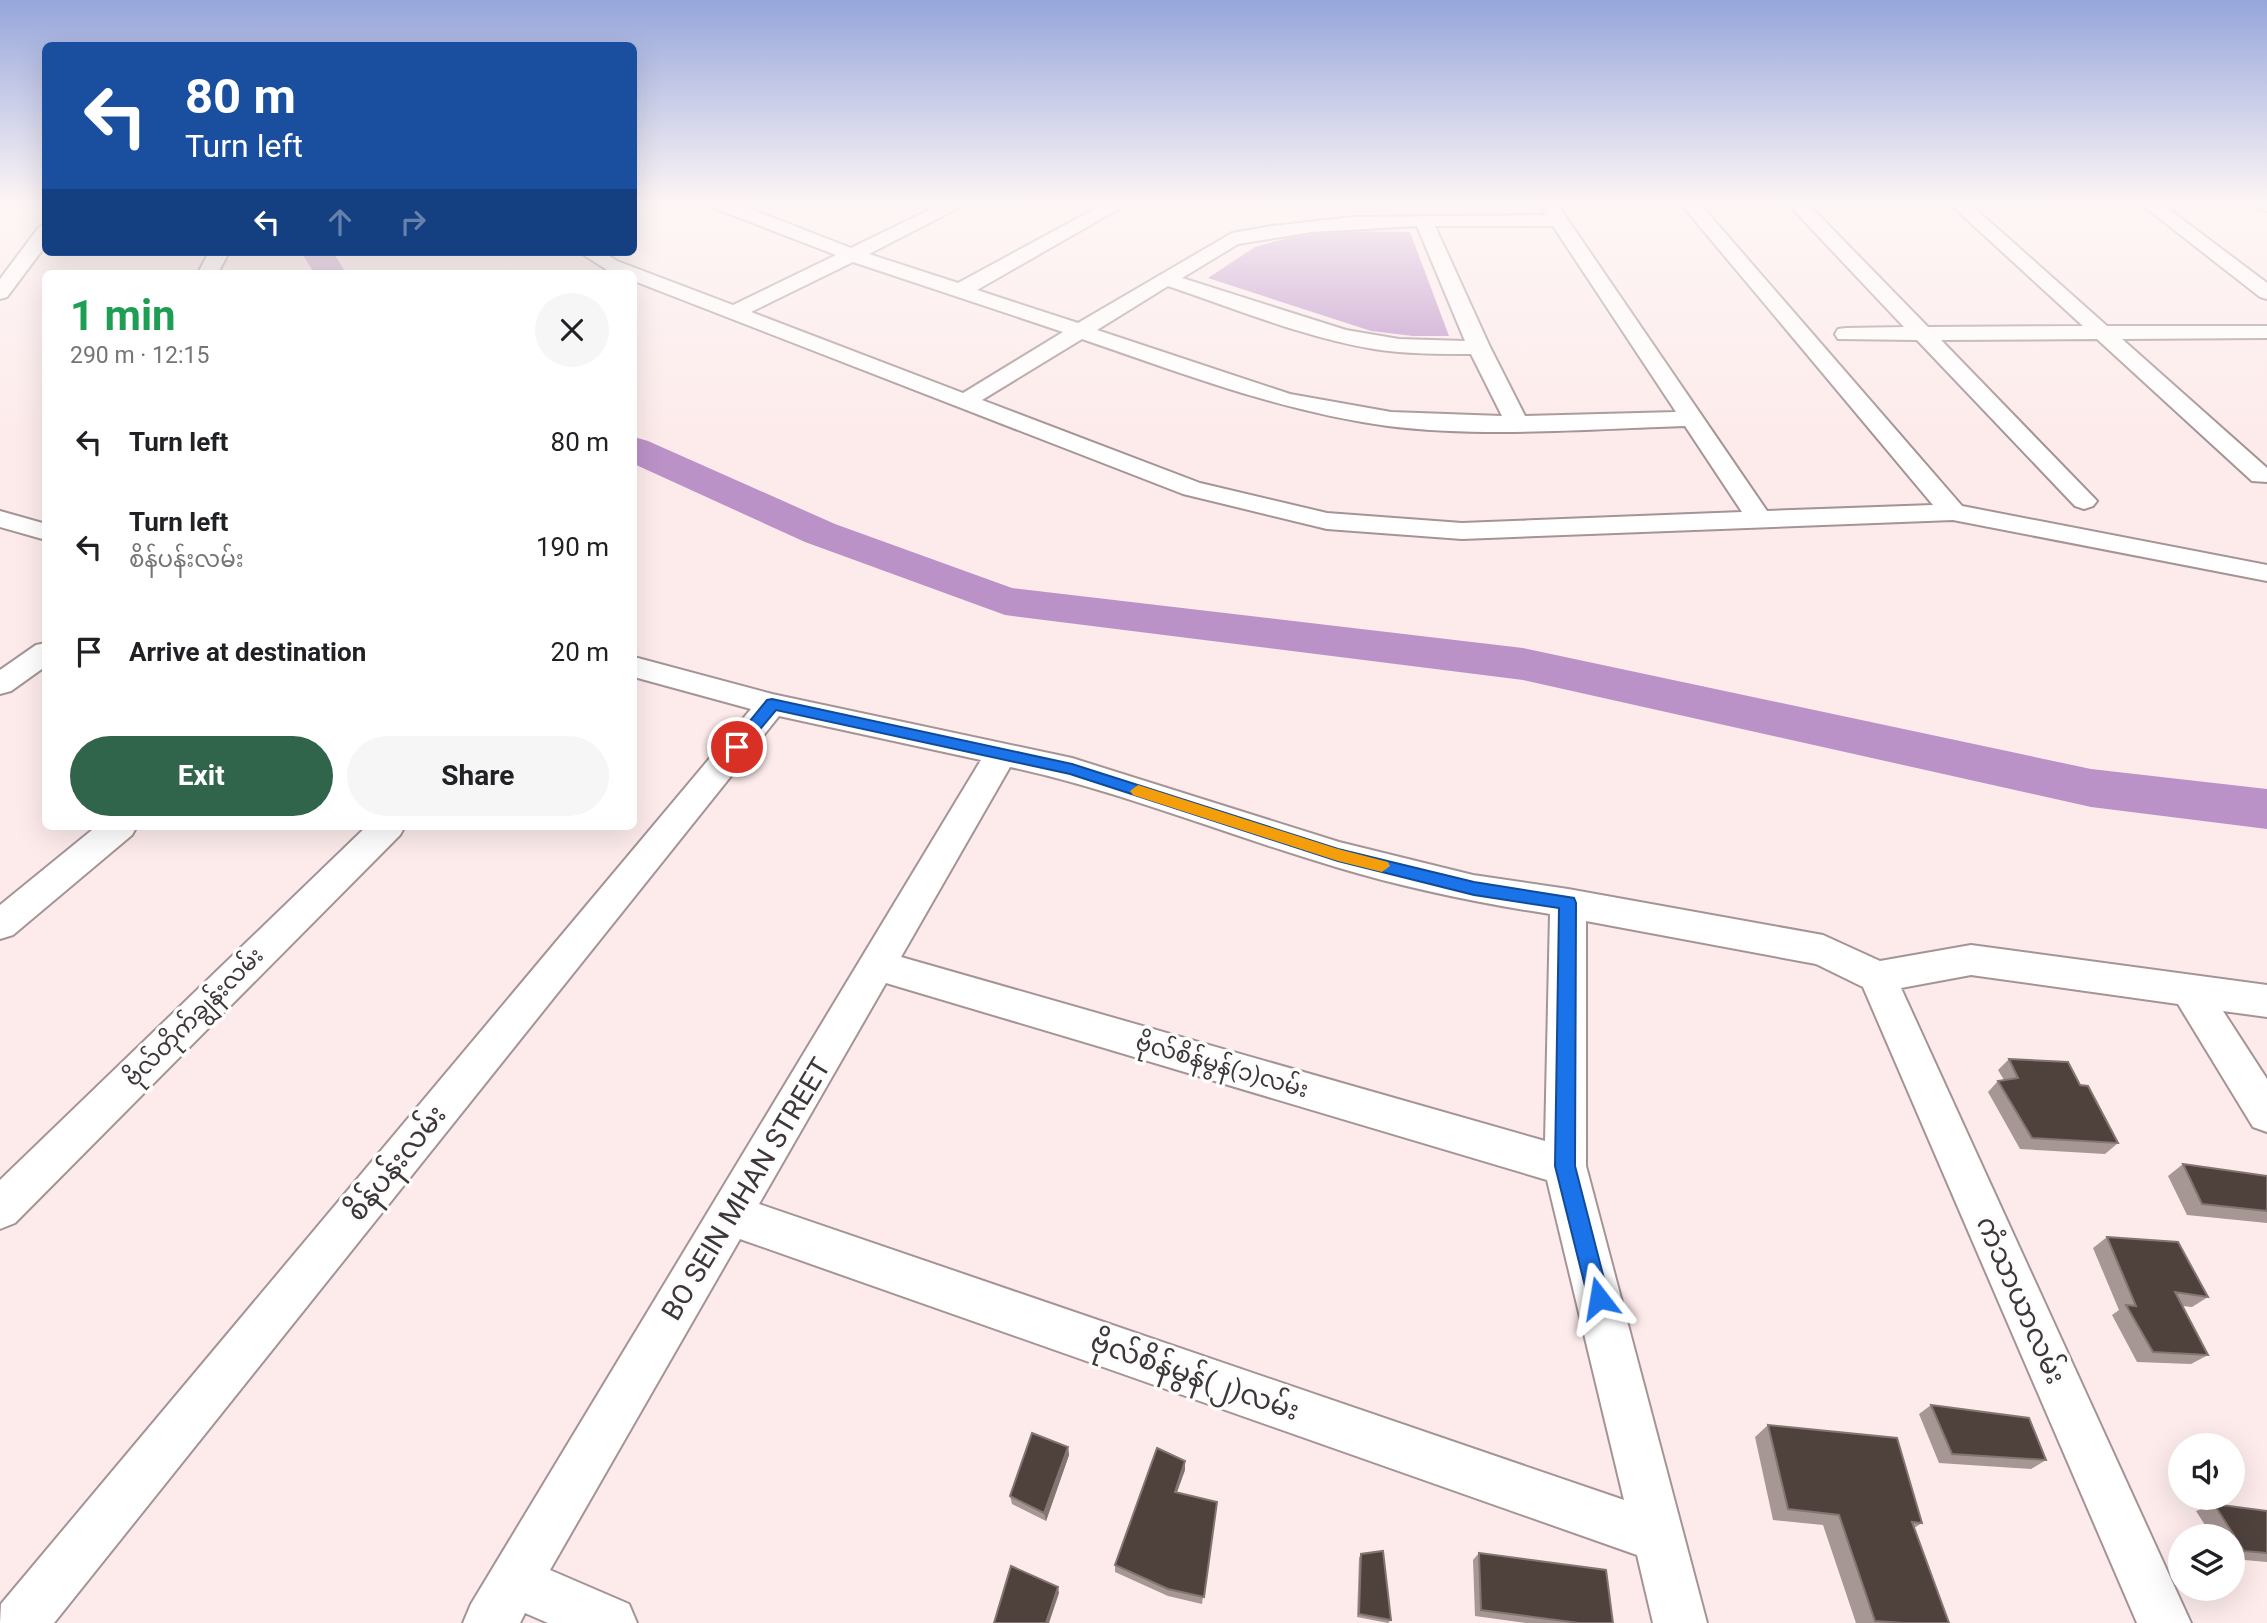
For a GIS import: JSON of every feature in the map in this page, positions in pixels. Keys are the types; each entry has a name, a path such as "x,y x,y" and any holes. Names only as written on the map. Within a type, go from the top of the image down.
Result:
{"street":[{"path":"647,280 1192,489 1326,520 1462,531 1953,512 2267,573"},
{"path":"733,312 800,280"},
{"path":"930,280 1285,400 1352,414 1425,422 1517,424 1694,419"},
{"path":"961,290 980,280"},
{"path":"965,401 1165,280"},
{"path":"1168,280 1314,328 1371,341 1422,348 1479,347"},
{"path":"1449,280 1517,424"},
{"path":"1599,280 1759,519"},
{"path":"1754,280 1953,512"},
{"path":"1869,280 2084,501"},
{"path":"2042,280 2261,476"},
{"path":"2249,280 2267,293"},
{"path":"1846,334 2267,332"},
{"path":"0,684 42,655"},
{"path":"637,668 772,704 1072,769 1338,855 1474,889 1568,903 1823,950 1877,977 1970,960 2267,1001"},
{"name":"စိန်ပန်းလမ်း","path":"20,1623 772,704"},
{"name":"BO SEIN MHAN STREET","path":"503,1602 1001,754"},
{"path":"0,925 115,830"},
{"name":"ဗိုလ်တိုက်ချွန်းလမ်း","path":"0,1209 384,830"},
{"path":"1568,903 1565,1166 1680,1623"},
{"name":"ဗိုလ်စိန်မွန်(၁)လမ်း","path":"878,966 1565,1166"},
{"name":"ကံသာယာလမ်း","path":"1877,977 2164,1623"},
{"path":"2189,990 2267,1115"},
{"name":"ဗိုလ်စိန်မွန်(၂)လမ်း","path":"731,1215 1658,1537"},
{"path":"503,1602 610,1623"}],"shaded area":[{"path":"1213,280 1428,280 1449,336 1413,336 1371,331"}],"building":[{"path":"2009,1059 2068,1062 2080,1085 2088,1086 2118,1143 2032,1138 1998,1081 2018,1078"},
{"path":"2183,1164 2267,1176 2267,1211 2202,1204"},
{"path":"2107,1237 2178,1242 2208,1297 2175,1292 2208,1355 2153,1352 2126,1305 2136,1306"},
{"path":"1931,1405 2029,1418 2046,1460 1952,1454"},
{"path":"1768,1425 1897,1438 1922,1523 1912,1522 1949,1623 1875,1621 1839,1515 1788,1509"},
{"path":"1032,1433 1068,1447 1044,1513 1010,1496"},
{"path":"1157,1448 1185,1461 1175,1492 1217,1502 1204,1597 1168,1589 1115,1565"},
{"path":"2245,1508 2267,1511 2267,1553 2245,1551 2245,1524 2227,1524 2218,1510"},
{"path":"1383,1551 1391,1620 1359,1614 1361,1554"},
{"path":"1479,1553 1606,1570 1613,1623 1579,1623 1481,1610"},
{"path":"1011,1566 1058,1587 1046,1623 994,1623"}],"waterway":[{"path":"637,450 820,533 1005,601 1523,664 2091,788 2267,809"}],"slow traffic":[{"path":"1138,791 1338,855 1382,866"}],"route":[{"path":"737,747 772,704 1072,769 1338,855 1474,889 1568,903 1565,1166 1599,1298"}]}
